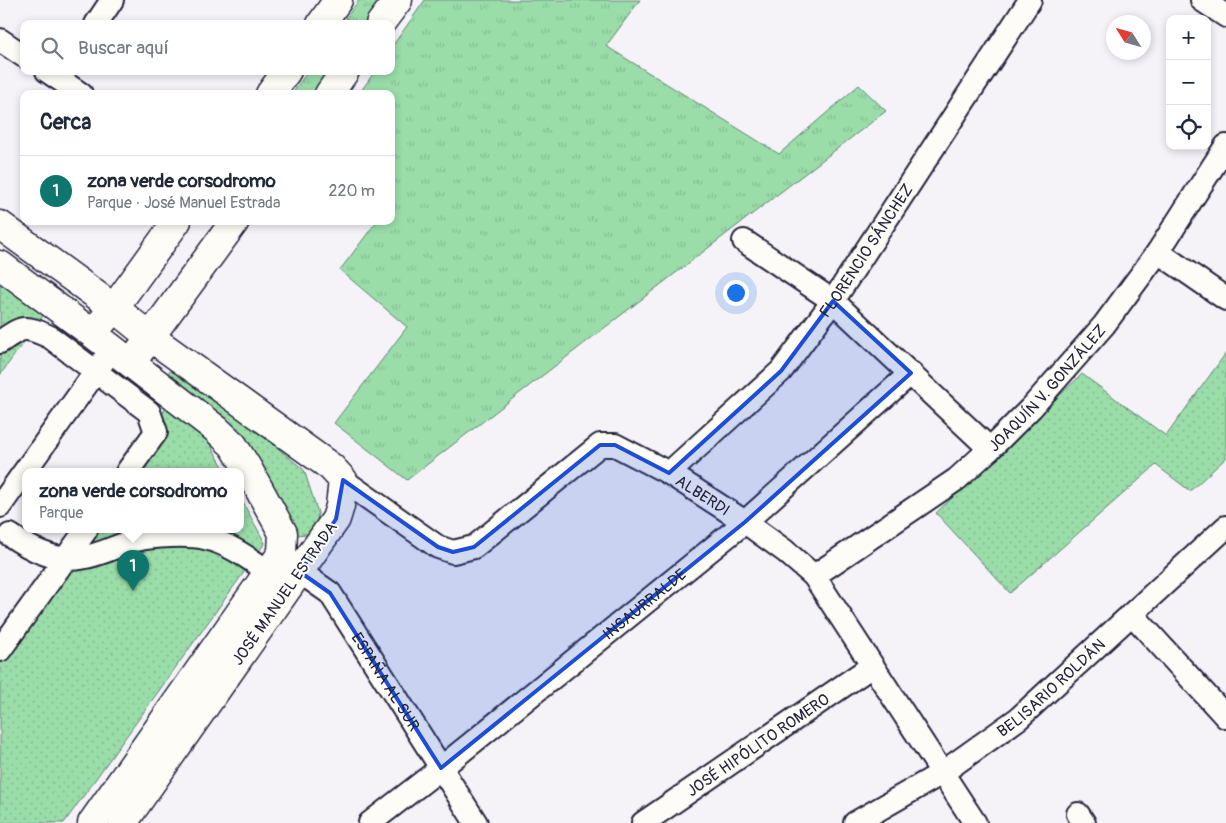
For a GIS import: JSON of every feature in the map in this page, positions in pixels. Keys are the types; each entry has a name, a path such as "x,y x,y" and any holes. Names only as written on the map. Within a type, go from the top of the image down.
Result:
{"main road":[{"path":"324,20 338,0"},
{"path":"383,20 398,0"},
{"path":"273,90 283,75"},
{"path":"332,90 343,75"},
{"path":"0,225 114,308 150,337 331,467 343,480"},
{"path":"174,225 114,308 112,349 150,337 232,225"},
{"name":"JOSÉ MANUEL ESTRADA","path":"0,265 216,429 233,445 283,533 283,566 123,823"},
{"name":"JOSÉ MANUEL ESTRADA","path":"92,823 283,566 336,520 340,506 343,480"}],"street":[{"path":"99,20 112,0"},
{"name":"FLORENCIO SÁNCHEZ","path":"669,473 781,371 833,301 1030,0"},
{"path":"1202,0 1226,16"},
{"path":"0,40 20,53"},
{"path":"58,75 76,90"},
{"name":"JOAQUÍN V. GONZÁLEZ","path":"814,576 957,479 1032,407 1104,325 1158,252 1226,146"},
{"path":"744,241 833,301 990,448"},
{"path":"1158,252 1226,299"},
{"path":"0,342 18,330 32,329 50,337 149,412 156,432 130,468"},
{"path":"27,468 112,349"},
{"name":"INSAURRALDE","path":"370,823 745,522 911,373"},
{"name":"ALBERDI","path":"343,480 438,547 453,552 474,546 600,445 615,444 669,473 745,522 785,551 814,576 975,823"},
{"path":"0,506 22,475"},
{"name":"BELISARIO ROLDÁN","path":"856,823 942,773 1019,718 1226,527"},
{"path":"0,650 84,533"},
{"name":"ESPAÑA AL SUR","path":"10,535 36,551 67,558 80,558 136,540 164,536 204,538 283,566 330,593 476,823"},
{"path":"1132,614 1226,717"},
{"name":"JOSÉ HIPÓLITO ROMERO","path":"643,823 872,666"}],"highlighted area":[{"path":"833,301 911,373 745,522 441,768 330,593 300,572 336,519 343,480 438,547 453,552 474,547 600,445 615,445 669,473 781,371"}],"green space":[{"path":"359,0 398,0 384,20 345,20"},
{"path":"425,0 640,0 606,46 779,154 859,85 886,111 407,480 334,423 407,327 340,270 374,225 395,225 395,90 362,90 372,75 395,75 395,42"},
{"path":"305,75 345,75 335,90 295,90"},
{"path":"0,281 45,313 0,375"},
{"path":"1226,353 1226,458 1190,491 1156,465 1010,593 936,513 1082,374 1166,436"},
{"path":"174,364 304,470 318,513 316,533 297,535 167,375"},
{"path":"169,404 199,425 224,468 123,468"},
{"path":"244,504 265,543 64,823 0,823 0,639 77,533 244,533"}],"place":[{"name":"zona verde corsodromo","path":"133,591"}]}
